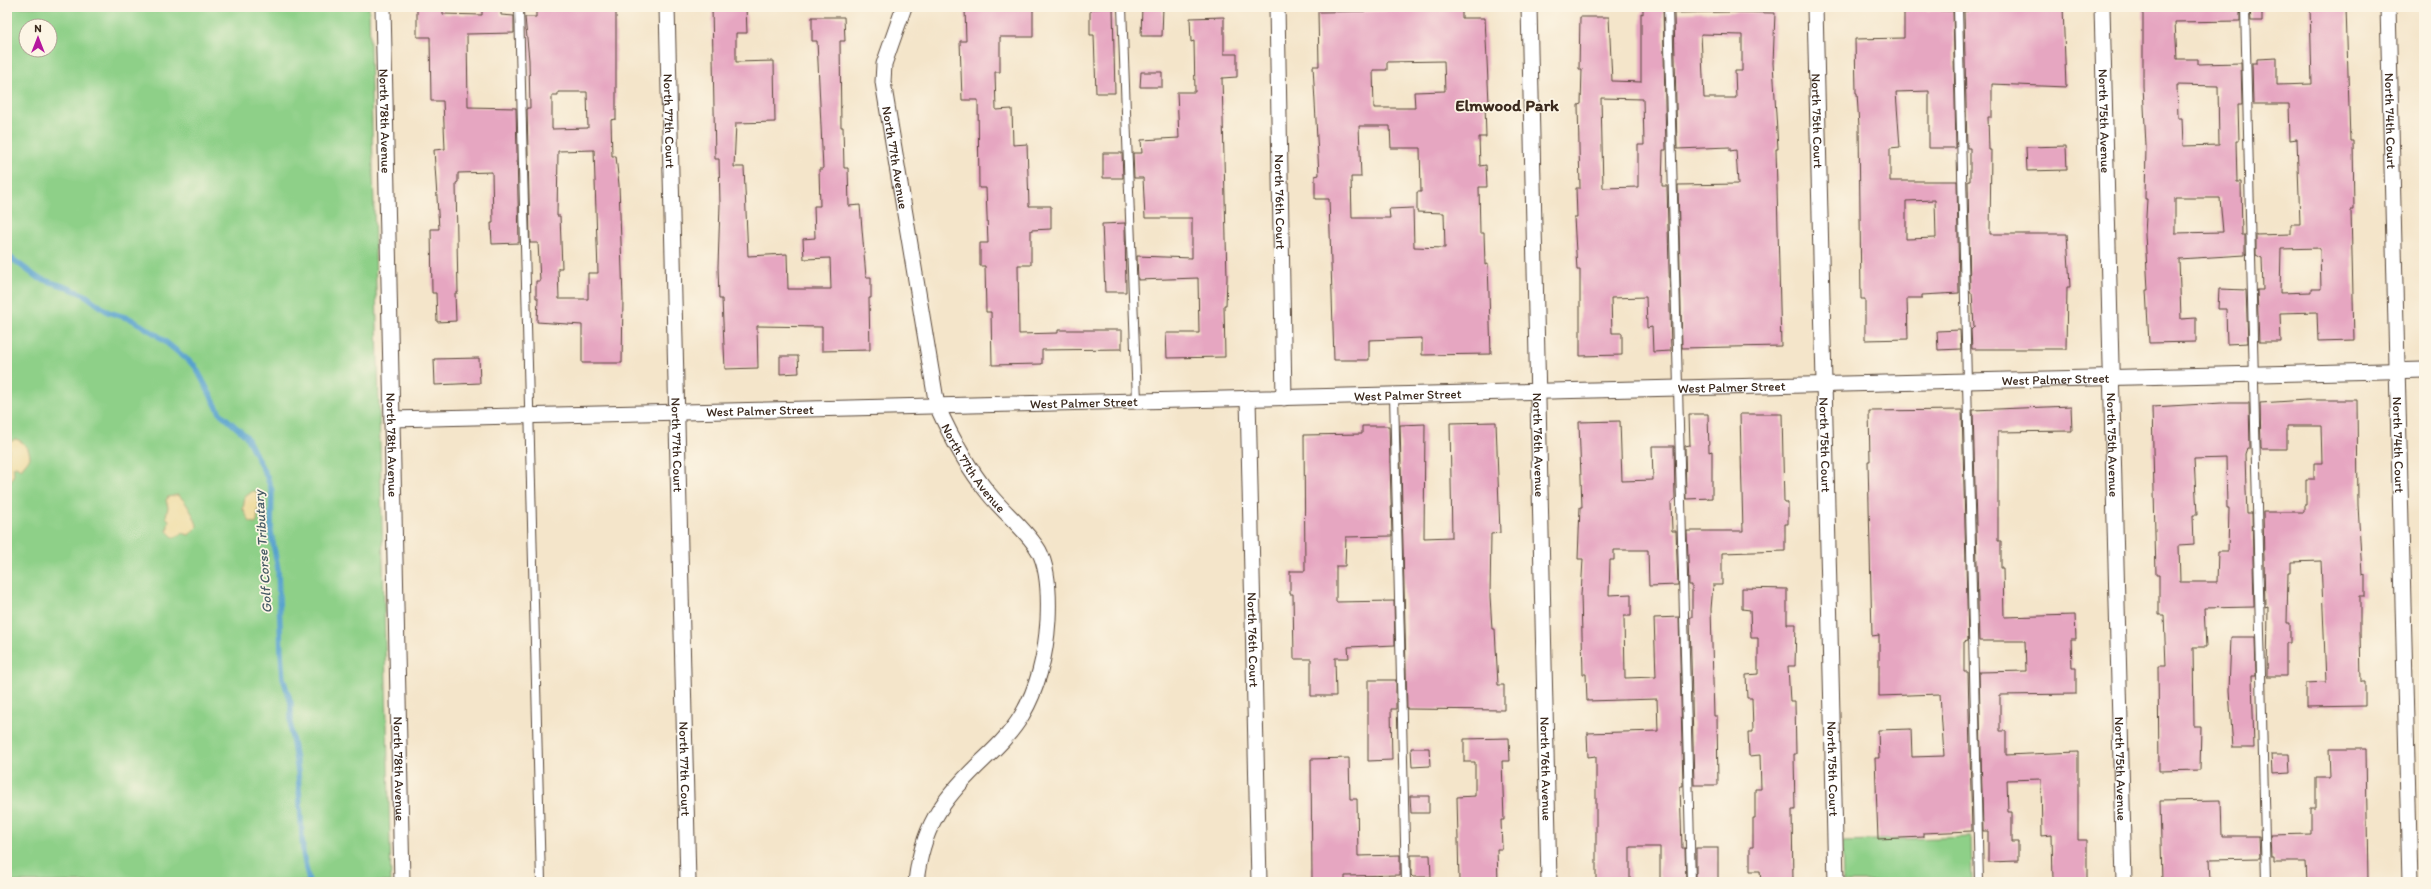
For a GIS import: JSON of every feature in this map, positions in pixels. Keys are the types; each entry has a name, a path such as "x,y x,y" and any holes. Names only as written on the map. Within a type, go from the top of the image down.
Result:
{"street":[{"name":"North 78th Avenue","path":"383,7 402,882"},
{"name":"North 77th Court","path":"667,7 688,882"},
{"name":"North 77th Avenue","path":"904,7 884,64 883,82 937,406 951,437 969,467 989,494 1039,551 1046,575 1049,603 1046,642 1036,686 1022,716 1001,743 944,801 927,833 919,858 916,882"},
{"name":"North 76th Court","path":"1277,7 1284,398"},
{"name":"North 76th Avenue","path":"1529,7 1549,882"},
{"name":"North 75th Court","path":"1815,7 1836,882"},
{"name":"North 75th Avenue","path":"2102,7 2124,882"},
{"name":"North 74th Court","path":"2388,7 2410,882"},
{"name":"West Palmer Street","path":"392,419 2424,370"},
{"name":"North 76th Court","path":"1248,398 1259,882"}],"lane":[{"path":"519,7 541,882"},
{"path":"1122,7 1137,401"},
{"path":"1668,7 1691,882"},
{"path":"1958,7 1979,882"},
{"path":"2246,7 2253,374 2266,882"},
{"path":"1394,395 1406,882"}],"green space":[{"path":"7,7 369,7 391,882 7,882"},
{"path":"1971,837 1972,882 1843,882 1842,841"}],"sand":[{"path":"15,439 26,446 30,458 21,469 16,466 13,467 14,474 7,488 9,443"},
{"path":"253,491 257,492 259,502 257,521 255,523 250,522 243,509 245,497"},
{"path":"178,495 184,500 190,510 197,527 189,535 182,533 174,538 167,531 169,520 166,517 168,507 166,500 168,497"}],"building":[{"path":"417,7 443,7 443,14 482,15 482,7 501,7 501,15 514,16 514,33 467,34 468,107 516,108 519,243 492,244 492,172 458,173 458,182 456,183 458,293 455,293 456,321 437,322 436,293 432,293 431,229 439,229 434,150 445,149 443,101 431,101 430,37 417,37"},
{"path":"536,7 614,7 616,11 616,119 611,120 612,156 616,156 619,185 623,299 622,363 582,363 582,325 537,322 538,298 536,298 536,281 540,281 538,243 530,243 527,108 530,108 529,60 525,17 536,17","holes":["558,92 587,92 588,128 552,129 552,95 558,95","594,150 598,273 588,273 588,299 559,299 558,268 562,268 560,216 557,216 558,151"]},
{"path":"712,7 746,7 747,33 736,33 736,62 774,61 775,122 736,123 734,167 744,167 748,256 787,254 788,289 831,289 830,258 804,259 803,239 815,238 814,206 820,206 819,169 823,169 817,41 812,41 812,17 844,17 845,41 840,41 841,127 843,127 844,168 848,168 849,206 860,205 866,277 871,277 871,298 869,298 870,350 822,351 822,327 757,326 758,368 725,369 722,299 719,299 719,159 715,159"},
{"path":"1142,7 1163,7 1162,36 1141,36"},
{"path":"1387,7 1462,7 1462,18 1485,18 1489,103 1485,103 1486,137 1479,137 1480,166 1486,165 1487,187 1479,187 1480,233 1484,233 1485,265 1488,264 1491,354 1422,355 1422,338 1369,340 1369,360 1334,360 1329,199 1315,199 1315,176 1319,175 1313,66 1319,66 1318,12 1387,11","holes":["1444,61 1445,91 1414,92 1415,108 1374,108 1373,70 1387,70 1387,62","1359,126 1390,126 1391,148 1420,148 1421,192 1417,192 1417,212 1444,213 1445,248 1414,247 1413,208 1389,209 1390,218 1352,218 1351,177 1361,177"]},
{"path":"1643,7 1663,7 1666,150 1663,150 1662,186 1667,186 1671,351 1653,352 1652,327 1647,328 1646,297 1611,298 1612,333 1622,333 1622,355 1580,356 1580,270 1577,270 1574,217 1577,217 1576,188 1580,188 1578,105 1581,104 1582,69 1579,69 1580,17 1609,17 1612,81 1641,82 1641,13 1643,14","holes":["1601,98 1643,99 1644,145 1638,145 1638,187 1603,188"]},
{"path":"1968,7 2063,7 2066,87 1992,84 1992,117 1988,117 1989,150 1991,150 1990,234 2067,234 2070,287 2067,287 2066,349 1972,349 1971,330 1974,327 1972,293 1970,293 1968,181 1970,181 1970,148 1967,148 1964,11 1968,11"},
{"path":"2143,7 2240,7 2240,21 2175,22 2177,59 2198,59 2198,64 2241,63 2242,105 2238,105 2239,141 2236,141 2237,182 2241,182 2242,235 2245,235 2245,255 2179,259 2181,319 2196,318 2196,342 2149,343 2146,290 2148,290 2145,234 2147,199 2145,199 2146,146 2143,86","holes":["2177,85 2218,86 2219,145 2183,146 2182,118 2178,118","2175,198 2220,198 2223,232 2175,233"]},
{"path":"2250,7 2262,7 2262,21 2251,21"},
{"path":"2310,7 2346,7 2350,141 2353,141 2354,210 2351,210 2354,340 2318,341 2317,312 2280,313 2281,342 2259,342 2257,290 2263,290 2262,258 2256,255 2256,235 2291,234 2291,224 2300,224 2297,139 2290,140 2289,104 2253,104 2252,63 2257,63 2257,59 2277,58 2277,85 2312,84","holes":["2320,248 2321,289 2311,289 2311,292 2280,293 2281,249"]},
{"path":"1033,8 1033,37 1000,37 1000,72 995,72 996,110 1012,109 1013,145 1027,144 1029,206 1051,206 1051,229 1031,230 1031,265 1018,265 1019,334 1058,333 1058,330 1122,330 1122,349 1042,350 1042,364 992,365 991,312 986,312 985,266 980,266 980,243 988,243 986,188 979,188 978,100 962,100 960,41 966,41 965,9"},
{"path":"1113,8 1115,93 1096,93 1094,35 1090,35 1090,9"},
{"path":"1904,10 1953,11 1956,148 1929,148 1929,91 1896,92 1900,147 1890,148 1890,181 1957,181 1959,293 1922,295 1922,298 1907,298 1908,339 1865,340 1865,299 1861,299 1859,127 1856,93 1855,39 1904,38","holes":["1935,200 1936,238 1906,239 1906,201"]},
{"path":"1674,13 1775,13 1773,63 1778,149 1776,149 1781,346 1682,348 1678,185 1738,184 1736,150 1730,151 1730,147 1677,149","holes":["1701,34 1742,35 1742,71 1735,71 1736,98 1704,98"]},
{"path":"1224,17 1224,54 1237,54 1237,77 1222,78 1227,278 1226,305 1224,305 1225,357 1167,358 1166,333 1199,333 1198,278 1138,280 1137,256 1192,258 1192,218 1145,218 1143,178 1134,178 1133,153 1142,153 1141,140 1179,138 1177,92 1195,92 1194,41 1191,42 1190,18"},
{"path":"1141,72 1162,72 1162,87 1140,87"},
{"path":"2066,146 2067,170 2027,171 2026,147"},
{"path":"1103,153 1122,153 1123,178 1103,178"},
{"path":"1125,223 1126,292 1105,292 1102,224"},
{"path":"2219,289 2246,290 2248,343 2227,344 2226,309 2218,309"},
{"path":"1960,330 1961,349 1938,350 1937,331"},
{"path":"780,356 798,356 799,373 780,374"},
{"path":"479,358 480,383 435,385 434,359"},
{"path":"2306,400 2357,400 2358,505 2362,575 2365,574 2365,596 2360,596 2360,631 2361,682 2365,682 2365,706 2306,707 2306,683 2326,682 2321,561 2291,562 2291,573 2288,573 2287,623 2290,623 2290,643 2286,643 2286,676 2267,676 2268,606 2265,607 2263,512 2304,512 2304,505 2306,505 2306,480 2314,480 2314,463 2322,463 2321,426 2287,426 2287,449 2261,449 2260,403"},
{"path":"2249,403 2250,448 2247,448 2245,454 2247,513 2252,513 2254,607 2204,608 2206,647 2193,647 2194,726 2201,726 2200,770 2159,771 2158,666 2166,666 2164,615 2159,615 2159,575 2156,575 2152,407","holes":["2226,458 2227,508 2229,508 2228,551 2218,551 2217,582 2180,582 2179,545 2194,544 2193,515 2197,515 2194,459"]},
{"path":"2071,406 2072,431 1998,432 1998,541 2001,541 2004,617 2075,615 2076,639 2071,639 2072,668 2076,668 2076,694 2000,695 2000,731 2006,731 2006,755 2078,752 2078,840 2087,840 2087,882 2053,882 2052,835 2042,836 2041,779 2007,780 2008,812 2012,812 2012,842 2018,842 2018,861 1988,862 1988,831 1983,831 1979,672 2026,671 2025,641 1979,641 1973,410"},
{"path":"1962,410 1968,641 1964,642 1964,672 1968,672 1972,831 1923,833 1923,837 1878,839 1875,758 1879,758 1878,730 1911,729 1912,757 1944,756 1940,694 1879,696 1879,635 1872,636 1868,461 1870,461 1869,411"},
{"path":"1689,414 1708,414 1709,452 1712,451 1712,498 1686,499 1685,446 1690,445"},
{"path":"1740,414 1782,414 1784,502 1788,502 1788,524 1785,524 1785,551 1722,553 1722,585 1713,585 1711,609 1714,716 1717,716 1718,785 1694,785 1690,617 1692,617 1692,585 1689,585 1687,531 1743,531"},
{"path":"1620,421 1622,481 1653,480 1652,446 1674,446 1675,499 1671,502 1672,531 1676,531 1678,585 1649,586 1648,550 1614,550 1614,560 1610,560 1609,595 1631,594 1631,616 1624,616 1625,678 1656,677 1654,618 1679,617 1683,786 1680,786 1682,848 1685,848 1686,882 1660,882 1660,847 1630,847 1630,882 1596,882 1596,756 1588,757 1587,733 1658,731 1657,699 1587,701 1586,674 1583,674 1581,595 1583,559 1578,559 1580,507 1582,507 1579,422"},
{"path":"1496,422 1500,533 1491,534 1490,596 1492,629 1495,629 1498,685 1504,685 1504,710 1407,709 1400,425 1425,424 1424,538 1452,537 1450,423"},
{"path":"1362,426 1389,426 1392,536 1346,537 1345,566 1336,566 1336,602 1394,601 1395,645 1348,647 1349,658 1335,658 1336,696 1311,696 1311,659 1294,659 1293,594 1290,594 1290,571 1305,571 1304,435 1362,434"},
{"path":"1742,588 1787,589 1787,624 1796,624 1795,666 1788,666 1790,702 1795,702 1795,810 1792,810 1793,882 1761,882 1760,871 1750,871 1750,847 1753,847 1753,818 1755,818 1755,789 1761,789 1760,755 1749,756 1748,732 1753,732 1752,698 1747,698 1746,675 1758,674 1758,638 1751,638 1750,610 1742,609"},
{"path":"2231,637 2255,637 2256,676 2252,676 2254,748 2233,748 2229,691"},
{"path":"1368,680 1396,680 1396,709 1391,709 1392,760 1368,761"},
{"path":"1509,738 1510,761 1502,761 1504,820 1501,820 1502,849 1497,849 1498,882 1459,882 1457,797 1475,796 1475,762 1464,762 1464,739"},
{"path":"1411,748 1429,748 1430,766 1412,767"},
{"path":"2329,749 2366,749 2368,882 2307,882 2306,862 2274,862 2274,857 2271,857 2270,835 2311,834 2311,808 2316,808 2316,778 2330,778"},
{"path":"2271,754 2289,754 2290,773 2272,774"},
{"path":"1349,758 1350,799 1357,799 1358,856 1400,855 1400,875 1345,876 1345,882 1312,882 1311,759"},
{"path":"1410,796 1429,796 1429,813 1411,813"},
{"path":"2221,800 2222,836 2259,836 2260,858 2210,859 2211,882 2162,882 2160,801"},
{"path":"1696,848 1718,848 1718,882 1696,882"},
{"path":"1411,855 1430,855 1431,877 1413,877 1411,875"}],"waterway":[{"name":"Golf Corse Tributary","path":"7,255 38,278 85,295 108,312 131,319 157,335 195,366 220,413 246,436 267,477 272,491 271,532 278,569 283,678 291,703 291,732 298,772 303,853 309,882"}],"district":[{"name":"Elmwood Park","path":"1507,105"}]}
